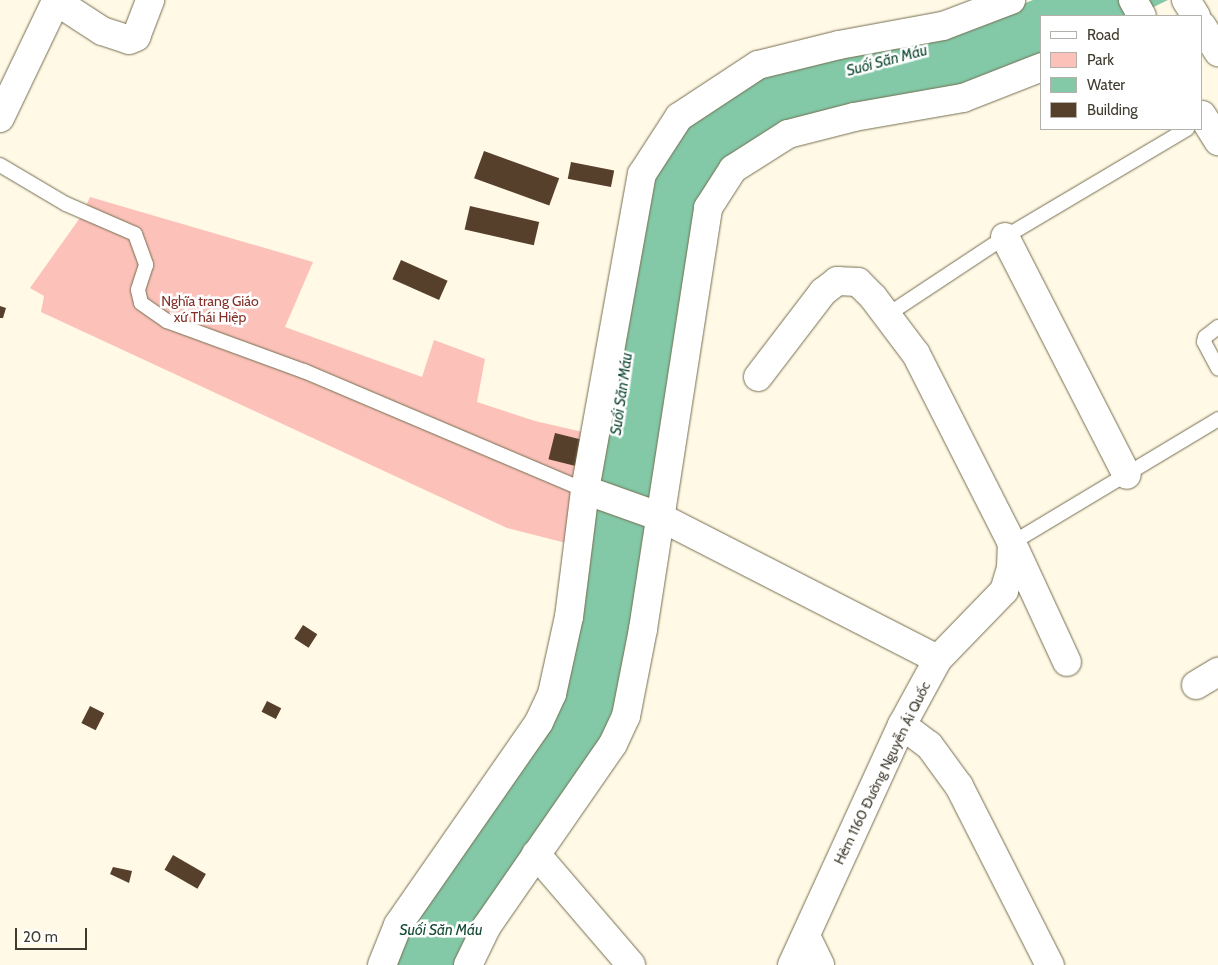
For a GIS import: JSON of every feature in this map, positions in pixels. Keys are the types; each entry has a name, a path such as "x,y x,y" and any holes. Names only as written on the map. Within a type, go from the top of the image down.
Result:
{"street":[{"path":"0,118 56,1 102,31 128,40 136,38 150,0"},
{"path":"382,965 398,925 538,722 552,694 569,617 585,490 642,174 679,117 758,65 839,45 942,26 1011,0"},
{"path":"1133,0 1141,15"},
{"path":"1203,26 1218,52"},
{"path":"468,965 487,926 613,744 626,716 643,629 658,516 708,208 733,170 788,134 854,117 963,98 1040,68"},
{"path":"1203,125 1218,142"},
{"path":"1005,237 1127,475"},
{"path":"758,377 824,292 837,282 858,282 887,315 916,354 1012,543 1067,662"},
{"path":"585,490 658,516 938,659"},
{"name":"Hẻm 1160 Đường Nguyễn Ái Quốc","path":"792,965 902,724 938,659 1004,592 1011,568 1012,543"},
{"path":"902,724 929,745 959,786 1050,965"},
{"path":"536,854 631,965"},
{"path":"806,936 820,965"}],"lane":[{"path":"887,315 1005,237 1182,130"},
{"path":"0,165 66,204 135,234 146,265 138,290 141,303 166,321 304,371 585,490"},
{"path":"1218,327 1205,337 1204,342 1218,368"},
{"path":"1012,543 1218,419"}],"green space":[{"name":"Nghĩa trang Giáo xứ Thái Hiệp","path":"90,197 313,262 285,327 422,377 434,340 485,359 477,402 535,421 587,433 570,544 507,528 41,312 44,296 30,288 82,215"}],"water":[{"name":"Suối Săn Máu","path":"1033,0 1168,0 1137,15 1040,15 1040,59 726,164 618,712 459,965 392,965 406,929 546,726 650,177 685,123 760,74 946,34"}],"building":[{"path":"484,151 559,178 549,206 474,178"},
{"path":"571,162 614,170 611,187 568,179"},
{"path":"470,206 539,222 534,245 465,229"},
{"path":"401,260 448,281 439,300 392,279"},
{"path":"0,306 6,308 3,318 0,318"},
{"path":"555,433 586,441 580,467 548,459"},
{"path":"303,625 317,634 309,648 294,638"},
{"path":"267,701 281,708 276,719 262,712"},
{"path":"90,706 104,713 96,730 81,723"},
{"path":"173,855 206,874 197,889 164,870"},
{"path":"113,867 132,871 129,883 110,874"}]}
